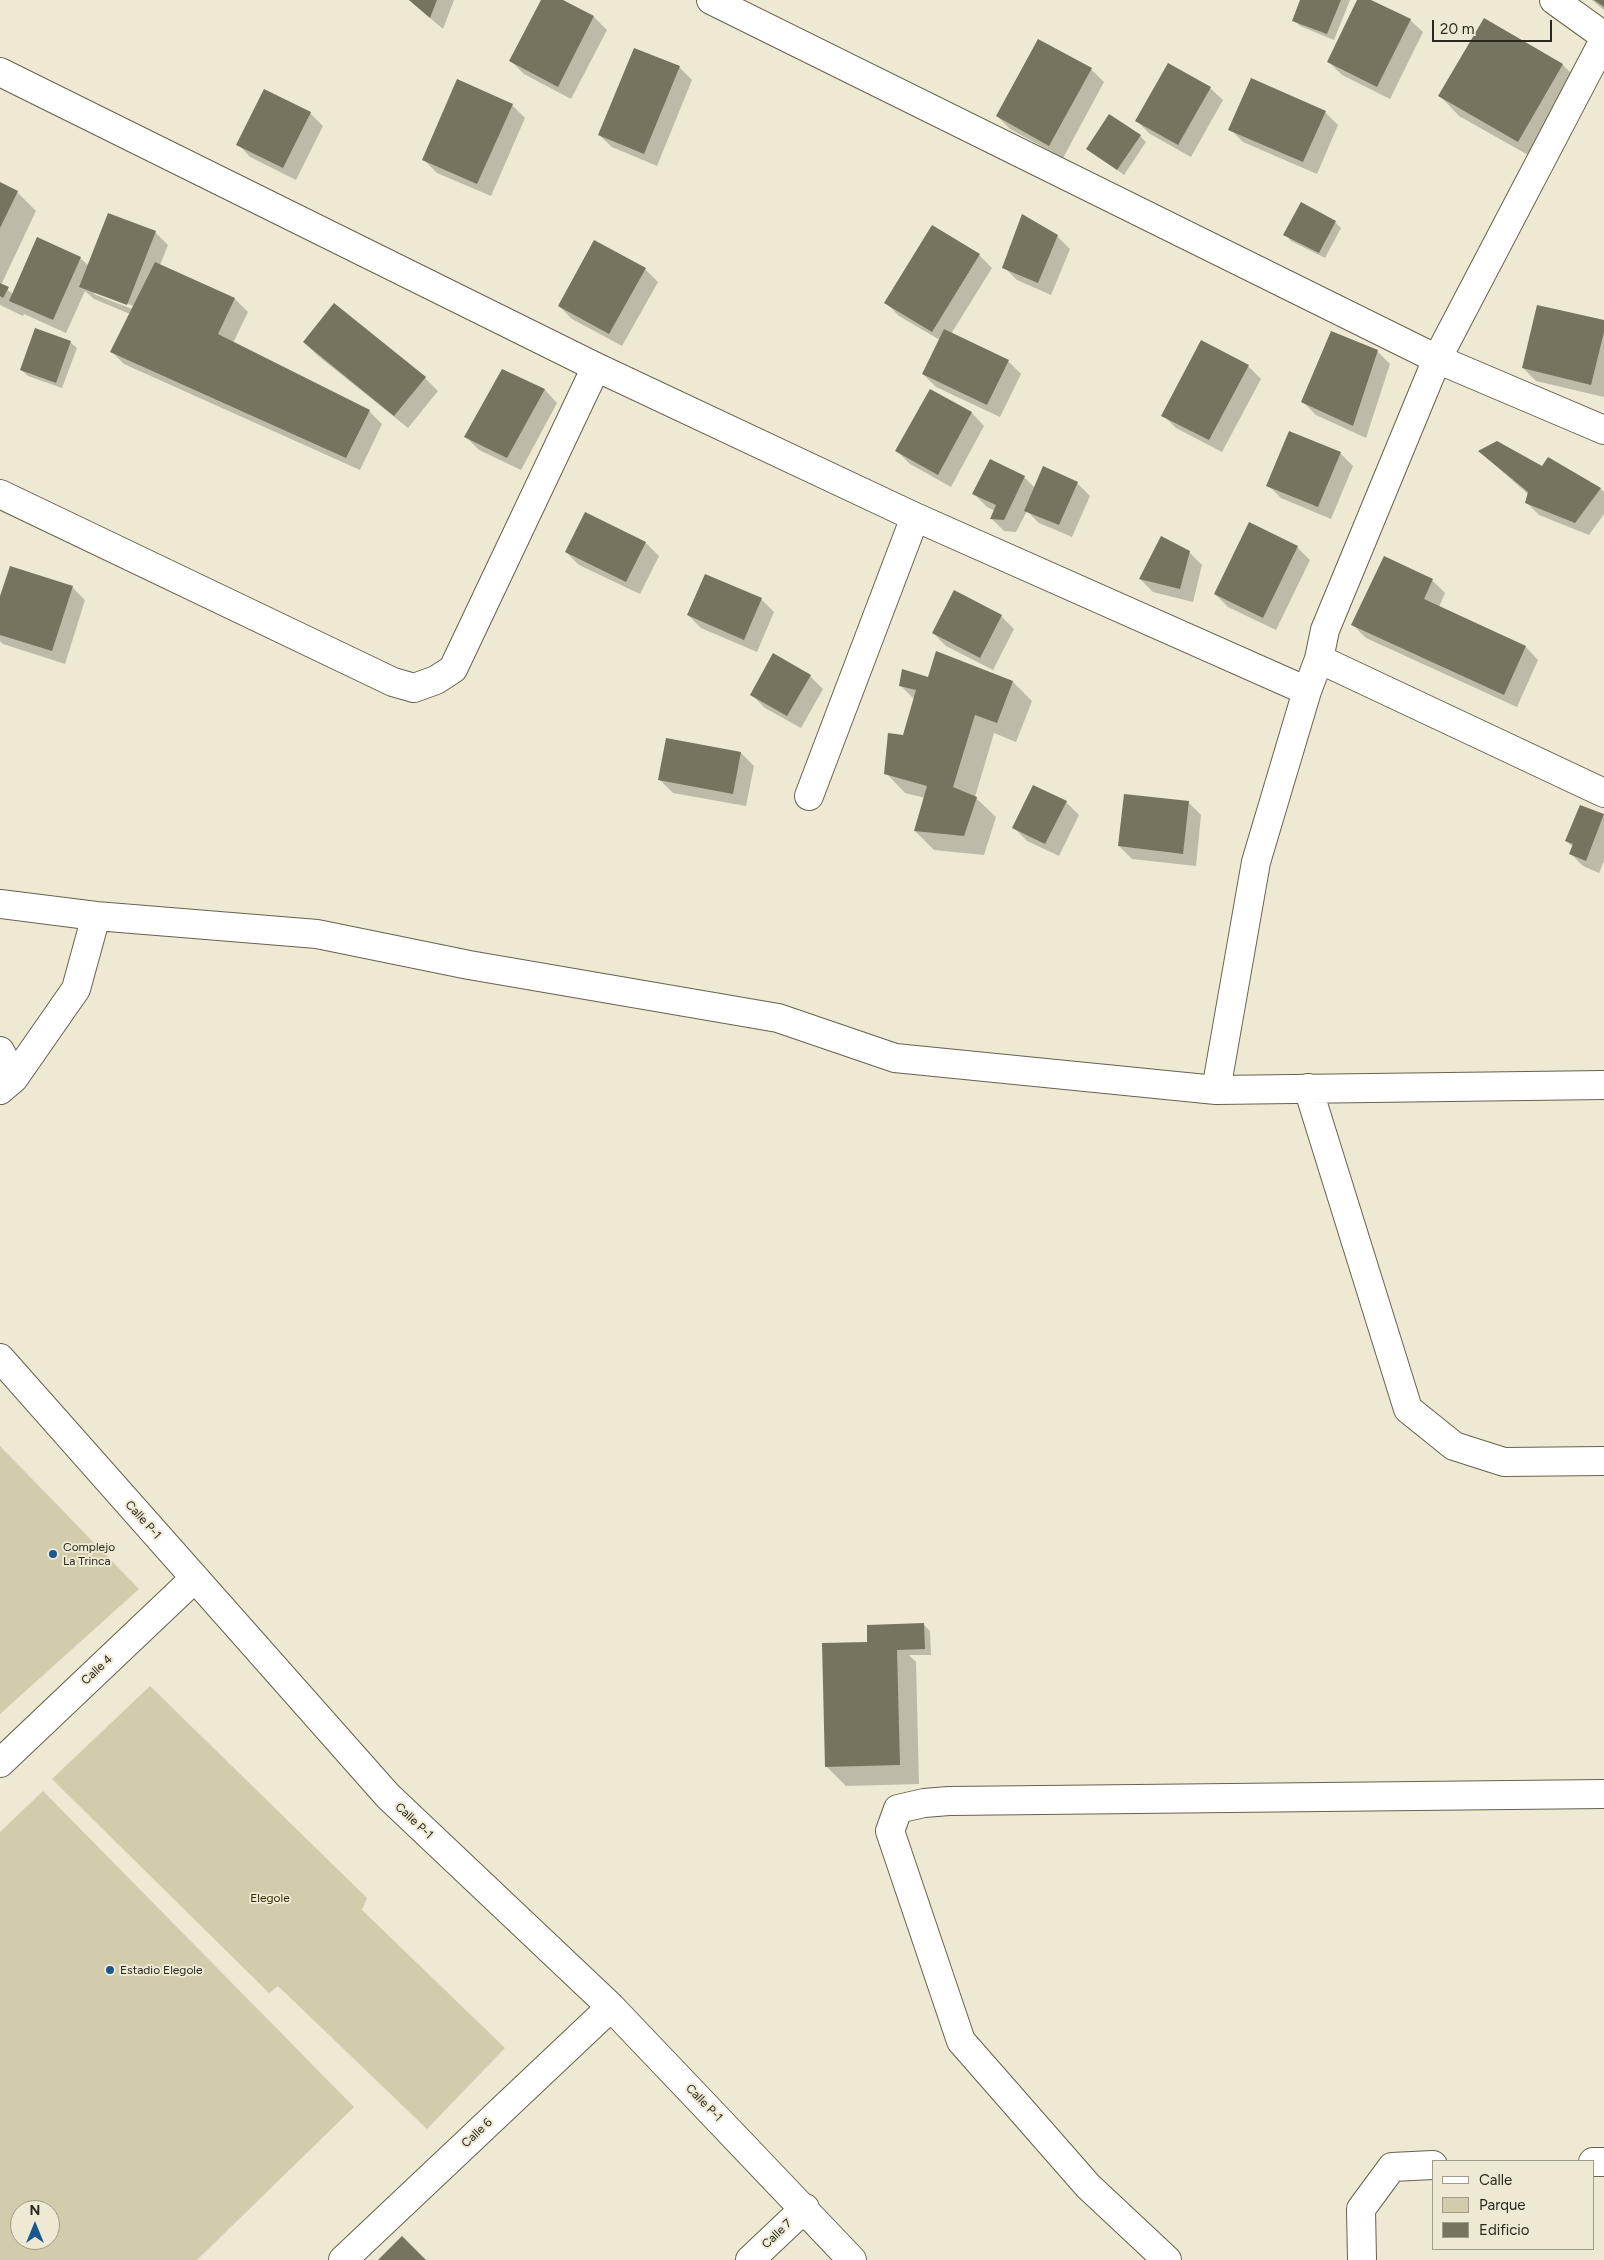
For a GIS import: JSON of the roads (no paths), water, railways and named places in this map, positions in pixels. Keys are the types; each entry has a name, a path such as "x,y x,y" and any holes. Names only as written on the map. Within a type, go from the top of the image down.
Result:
{"street":[{"path":"710,0 1437,359 1604,430"},
{"path":"1216,1090 1256,862 1307,691 1319,659 1325,630 1437,359 1604,38 1554,0"},
{"path":"0,72 596,367 915,517 1307,691"},
{"path":"0,494 393,682 414,688 436,680 453,669 596,367"},
{"path":"809,796 915,517"},
{"path":"1319,659 1604,793"},
{"path":"0,904 96,916 317,934 469,965 778,1018 895,1058 1216,1090 1604,1084"},
{"path":"7,1084 76,989 96,916"},
{"path":"0,1052 7,1084"},
{"path":"1308,1088 1408,1409 1454,1446 1504,1462 1604,1461"},
{"name":"Calle P-1","path":"0,1358 388,1796 611,2007 805,2208 852,2260"},
{"name":"Calle 4","path":"0,1762 195,1578"},
{"path":"1167,2260 1088,2186 961,2041 890,1831 898,1809 924,1803 949,1801 1604,1794"},
{"name":"Calle 6","path":"342,2260 611,2007"},
{"path":"1362,2260 1361,2209 1392,2167 1432,2165"},
{"name":"Calle 7","path":"750,2260 805,2208"}],"place":[{"name":"Complejo La Trinca","path":"53,1554"},
{"name":"Estadio Elegole","path":"110,1970"}],"park label":[{"name":"Elegole","path":"270,1898"}]}
